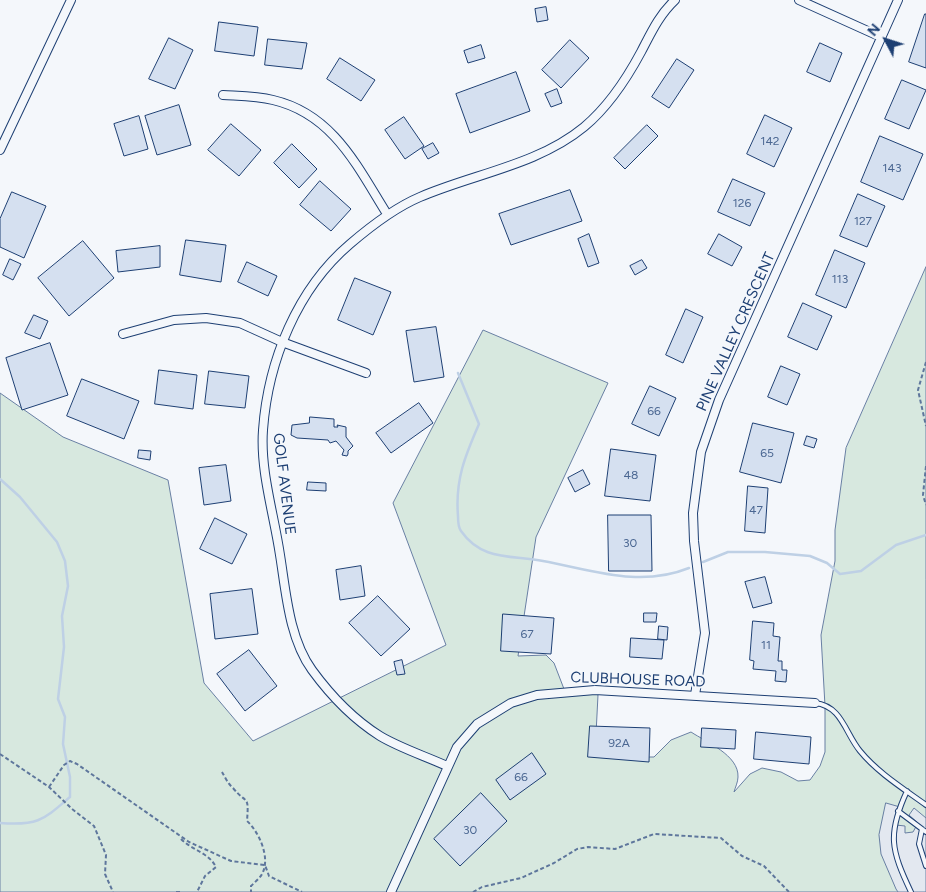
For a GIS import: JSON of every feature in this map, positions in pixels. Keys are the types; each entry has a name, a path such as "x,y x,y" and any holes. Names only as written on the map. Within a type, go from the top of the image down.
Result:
{"street":[{"path":"0,150 71,0"},
{"name":"GOLF AVENUE","path":"447,766 382,737 359,720 337,701 311,668 301,651 292,624 266,472 263,431 276,354 299,308 325,270 348,246 388,214 433,192 530,158 582,129 614,96 658,19 675,0"},
{"path":"798,0 881,36"},
{"name":"PINE VALLEY CRESCENT","path":"695,695 705,632 694,541 693,513 701,452 720,400 898,0"},
{"path":"223,95 271,99 292,105 322,122 341,142 388,214"},
{"path":"123,334 174,320 206,318 240,323 282,342 366,372"},
{"name":"CLUBHOUSE ROAD","path":"390,892 456,747 477,724 511,703 537,695 595,690 815,702"}],"lane":[{"path":"815,702 832,708 860,751 875,767 926,805"},
{"path":"907,791 898,811 894,831 894,847 897,862 911,892"},
{"path":"898,811 924,831 919,844 926,866"}],"path":[{"path":"926,362 918,390 926,426"},
{"path":"926,466 923,495 926,505"},
{"path":"0,754 49,787 94,826 106,855 105,874 113,892"},
{"path":"49,787 64,765 70,761 77,764 178,836 187,845 212,860 216,867 205,876 197,892"},
{"path":"222,772 233,789 245,797 248,806 247,821 256,828 269,876 302,892"},
{"path":"473,892 528,876 577,849 588,847 615,849 654,834 721,838 742,856 760,863 768,869 789,892"},
{"path":"178,836 231,861 265,864"},
{"path":"252,892 251,886 262,874 265,864"}],"shaded area":[{"path":"926,267 926,892 0,892 0,393 63,437 168,480 204,683 253,741 446,645 393,503 483,330 608,383 536,537 518,656 546,655 554,663 564,689 589,689 598,695 596,734 632,757 654,757 671,740 691,732 713,745 728,756 737,769 738,779 734,792 750,774 762,768 781,772 798,781 810,780 820,766 825,752 825,706 821,635 835,561 835,530 846,448"},
{"path":"886,803 900,807 896,825 905,826 905,833 913,832 918,823 909,815 914,808 926,818 926,892 898,892 896,889 881,854 879,835"}],"building":[{"path":"546,7 548,20 537,22 535,9"},
{"path":"926,14 926,68 909,62"},
{"path":"219,22 258,27 254,56 215,51"},
{"path":"169,38 193,50 175,89 149,79"},
{"path":"268,39 307,43 302,69 265,65"},
{"path":"570,40 589,58 561,88 542,70"},
{"path":"820,43 842,53 830,82 807,72"},
{"path":"481,45 485,58 468,63 464,51"},
{"path":"340,58 375,80 361,101 327,79"},
{"path":"677,59 694,70 669,108 652,97"},
{"path":"516,72 530,111 470,133 456,94"},
{"path":"902,80 926,90 909,129 885,119"},
{"path":"557,89 562,103 551,107 545,94"},
{"path":"179,105 191,145 157,155 145,116"},
{"path":"765,115 792,128 774,167 747,154"},
{"path":"139,116 148,149 124,156 114,124"},
{"path":"404,117 424,146 405,159 385,130"},
{"path":"231,124 261,150 239,176 208,150"},
{"path":"647,125 658,136 625,169 614,158"},
{"path":"880,136 923,154 903,200 861,182"},
{"path":"433,143 439,153 428,159 422,149"},
{"path":"292,144 317,169 299,188 274,163"},
{"path":"733,179 765,193 750,226 718,212"},
{"path":"320,181 351,209 331,231 300,205"},
{"path":"570,190 582,221 511,245 499,214"},
{"path":"12,192 46,206 24,258 0,247 0,219"},
{"path":"858,194 885,206 867,247 840,236"},
{"path":"589,234 599,263 588,267 578,239"},
{"path":"719,234 742,247 732,266 708,254"},
{"path":"186,240 226,245 221,282 180,275"},
{"path":"83,241 114,278 69,316 38,278"},
{"path":"160,246 160,267 118,272 116,251"},
{"path":"835,250 865,263 846,308 816,295"},
{"path":"10,259 21,264 13,280 3,275"},
{"path":"642,260 647,268 635,275 630,266"},
{"path":"247,262 277,276 268,296 238,282"},
{"path":"355,278 391,292 373,335 338,320"},
{"path":"803,303 832,316 817,350 788,337"},
{"path":"686,309 703,317 683,363 666,355"},
{"path":"34,315 48,321 40,339 25,333"},
{"path":"436,327 444,377 414,382 406,331"},
{"path":"50,343 68,395 22,410 6,358"},
{"path":"781,366 800,374 787,405 768,397"},
{"path":"159,370 197,375 193,409 155,404"},
{"path":"209,371 249,376 245,408 205,404"},
{"path":"82,379 139,401 124,439 67,416"},
{"path":"650,386 676,398 659,436 632,424"},
{"path":"419,403 433,423 391,453 376,433"},
{"path":"310,417 334,419 334,427 338,427 337,425 346,427 346,437 353,446 348,451 347,456 342,455 344,450 336,441 330,443 328,440 297,438 291,435 292,425 309,423"},
{"path":"753,423 794,433 781,483 740,472"},
{"path":"807,436 817,439 814,448 804,445"},
{"path":"611,449 656,455 650,501 605,496"},
{"path":"139,450 151,451 150,460 138,458"},
{"path":"226,465 231,501 204,505 199,468"},
{"path":"583,470 590,484 575,492 568,478"},
{"path":"308,482 326,483 326,491 307,490"},
{"path":"748,486 768,488 765,533 745,531"},
{"path":"608,515 651,515 652,571 609,571"},
{"path":"215,518 247,534 232,564 200,549"},
{"path":"361,566 365,596 340,600 336,570"},
{"path":"765,577 772,603 753,608 745,582"},
{"path":"252,589 258,634 215,639 210,594"},
{"path":"378,596 410,629 381,656 349,623"},
{"path":"644,613 657,613 656,622 644,622"},
{"path":"503,614 554,618 551,654 501,651"},
{"path":"753,621 774,623 773,636 780,637 778,661 782,661 782,670 787,670 786,682 775,681 776,671 753,669 754,661 750,660"},
{"path":"659,626 668,627 667,640 658,639"},
{"path":"631,638 664,640 662,659 630,657"},
{"path":"249,650 277,686 245,711 217,674"},
{"path":"402,660 405,674 397,675 394,662"},
{"path":"590,726 650,728 649,762 588,757"},
{"path":"702,728 736,730 735,749 701,747"},
{"path":"756,732 811,737 809,764 754,759"},
{"path":"532,753 546,774 510,800 496,780"},
{"path":"481,793 507,821 460,866 434,839"}],"waterway":[{"path":"458,373 479,424 465,458 458,491 459,526 469,541 478,548 498,555 543,561 616,575 652,577 689,568"},
{"path":"0,479 20,497 57,542 65,561 68,586 62,616 64,647 58,699 65,717 63,744 70,777 70,797 46,816 32,822 0,823"},
{"path":"703,562 728,552 765,552 810,556 827,563 840,574 861,571 896,545 926,535"}]}
